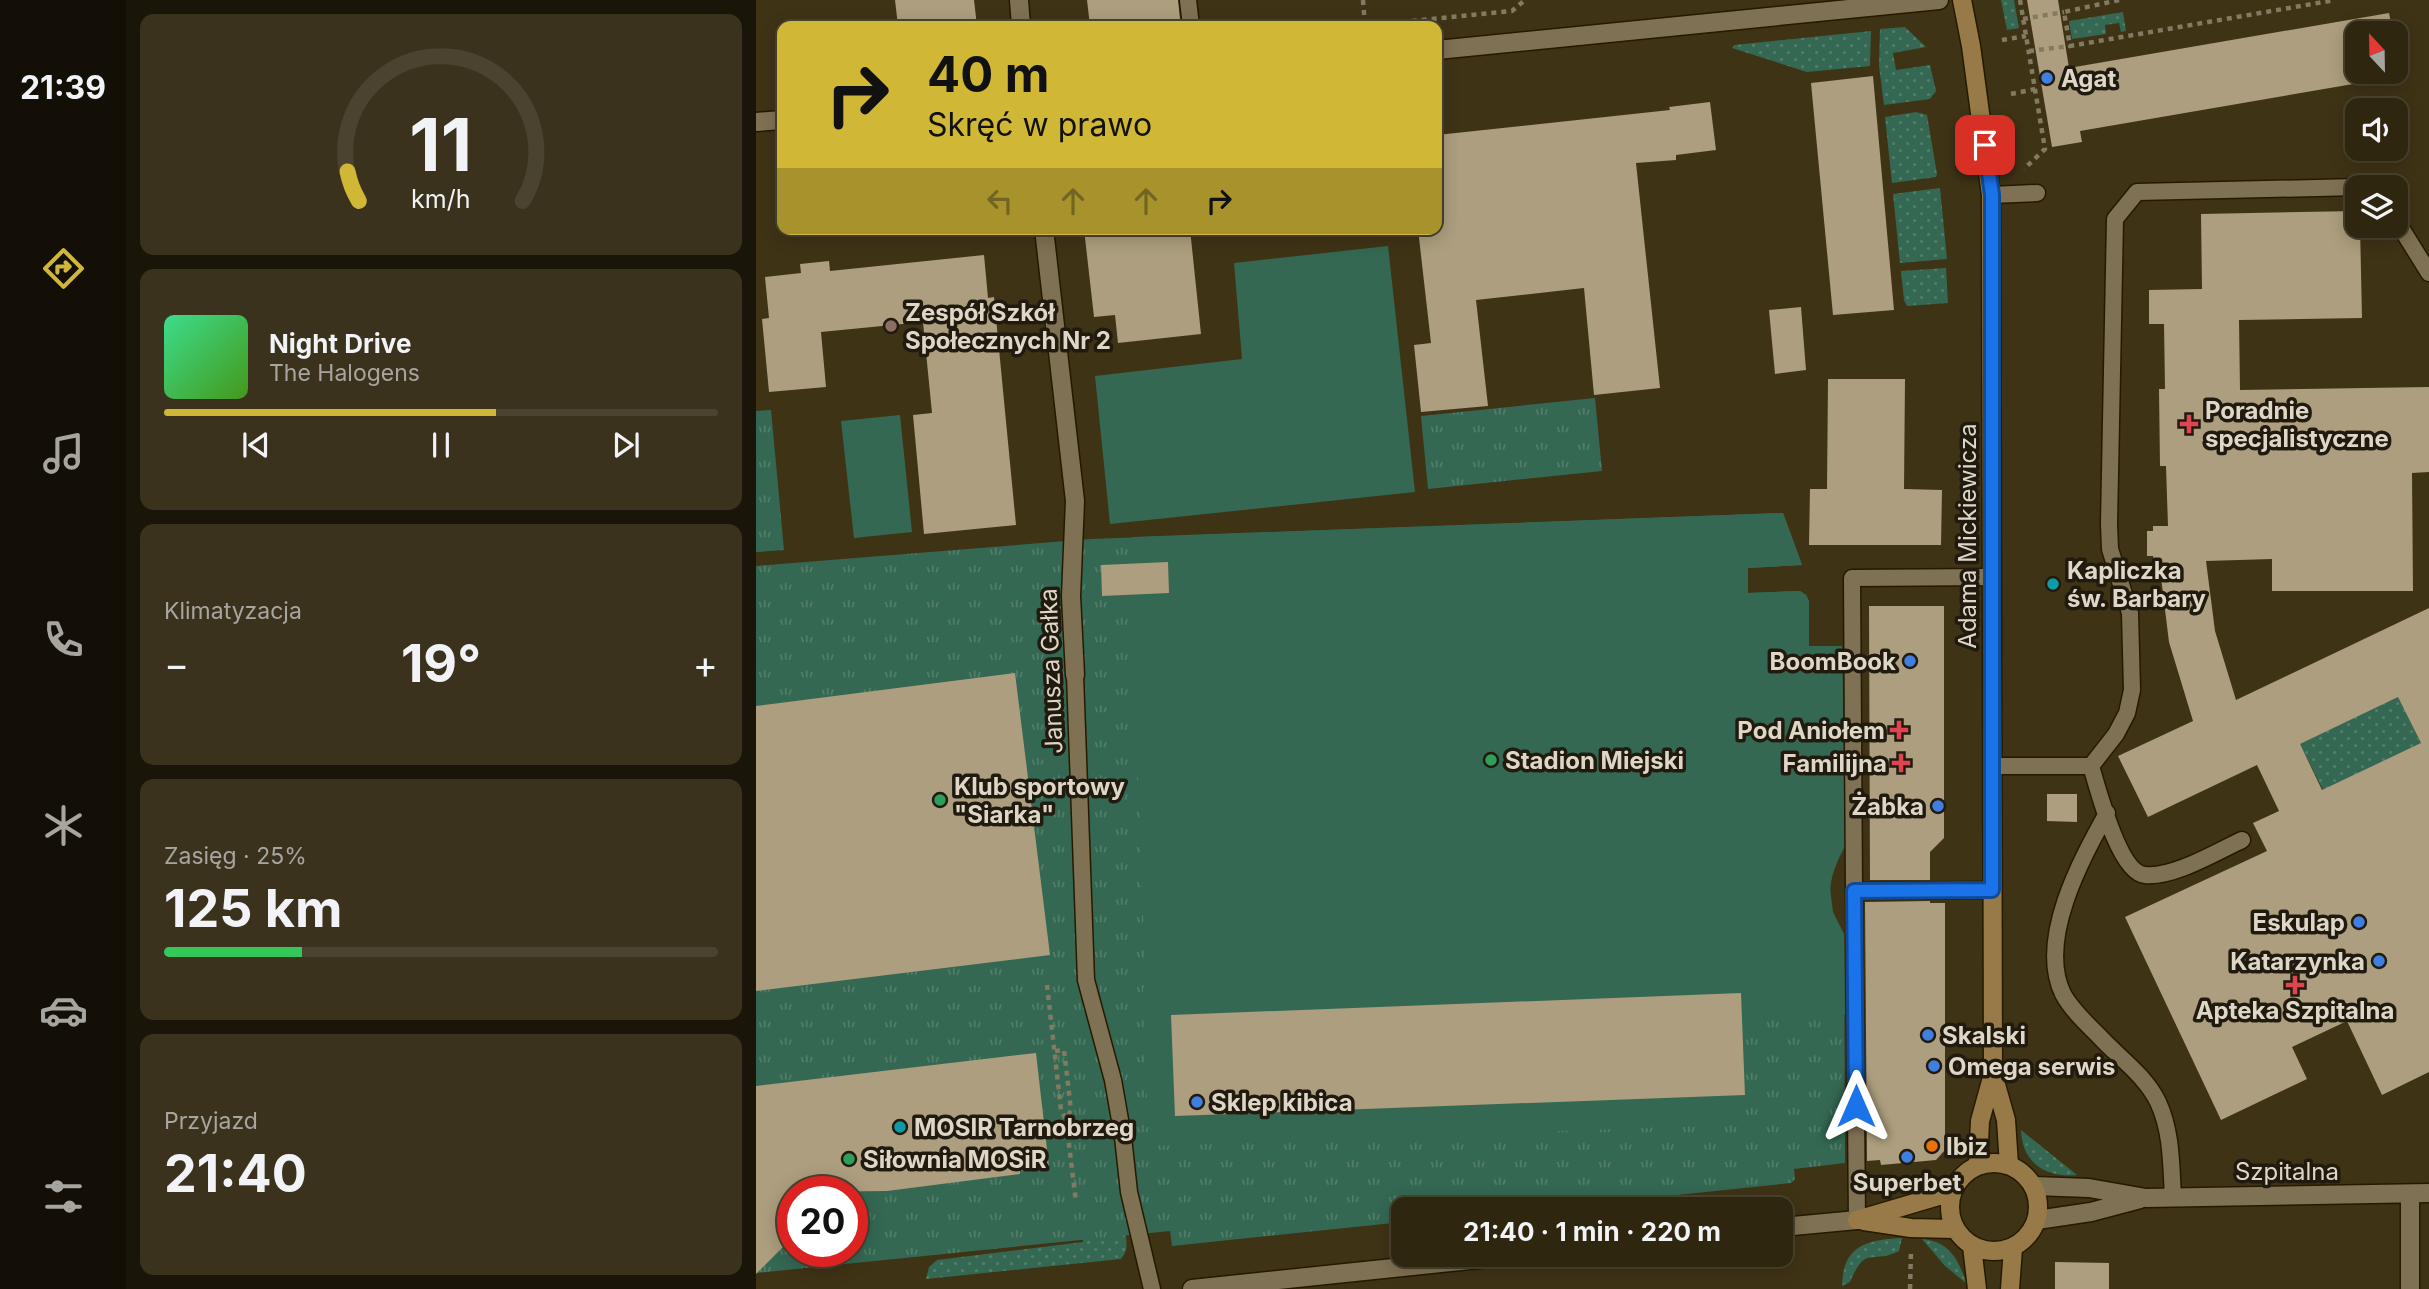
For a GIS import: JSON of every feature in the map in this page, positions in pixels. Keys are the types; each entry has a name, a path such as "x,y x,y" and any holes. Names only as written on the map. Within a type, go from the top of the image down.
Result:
{"street":[{"path":"1019,0 1021,21"},
{"path":"1442,50 1939,0"},
{"name":"Adama Mickiewicza","path":"1962,0 1992,195 1993,1074 2006,1120 2009,1165"},
{"path":"756,122 777,120"},
{"name":"Janusza Gałka","path":"1045,235 1075,501 1071,596 1075,675"},
{"name":"Adama Mickiewicza","path":"1979,1165 1980,1121 1993,1074"},
{"path":"1979,1165 2009,1165 2024,1173 2034,1186 2039,1203 2037,1220 2028,1237 2013,1248 1992,1252 1972,1246 1955,1229 1951,1217 1952,1192 1958,1181 1979,1165"},
{"name":"Szpitalna","path":"2034,1186 2089,1188 2146,1198 2429,1194"},
{"path":"1793,1226 1857,1220 1952,1192"},
{"path":"2410,1194 2410,1289"},
{"name":"Szpitalna","path":"2037,1220 2091,1212 2146,1198"},
{"path":"1857,1220 1911,1228 1955,1229"},
{"path":"1972,1246 1978,1289"},
{"path":"2010,1289 2013,1248"},
{"path":"1192,1289 1403,1267"}],"lane":[{"path":"1188,0 1190,21"},
{"path":"2091,766 2116,734 2127,713 2132,690 2130,613 2110,549 2109,524 2115,219 2137,192 2345,187"},
{"path":"1992,195 2037,193"},
{"path":"2407,238 2429,273"},
{"path":"1857,1220 1852,578 1992,577"},
{"name":"Janusza Gałka","path":"1075,675 1086,980 1113,1080 1124,1137 1129,1192 1152,1289"},
{"path":"1992,766 2091,766"},
{"path":"2091,766 2122,855 2132,870 2144,876 2168,873 2242,841"},
{"path":"2106,813 2067,890 2056,948 2057,975 2064,995 2073,1008 2127,1063 2158,1102 2169,1141 2173,1197"},
{"path":"1854,891 1992,890"}],"path":[{"path":"1363,0 1364,21"},
{"path":"1413,21 1512,11 1525,0"},
{"path":"2020,0 2045,149 2024,169"},
{"path":"2023,19 2119,0"},
{"path":"2029,51 2335,0"},
{"path":"2064,12 2070,46"},
{"path":"2002,40 2026,36"},
{"path":"2011,94 2035,89"},
{"path":"1047,985 1061,1110 1066,1120 1076,1202"},
{"path":"1055,1052 1064,1050 1071,1110 1066,1120"},
{"path":"1910,1289 1911,1246"}],"green space":[{"path":"2001,0 2014,0 2019,28 2007,30"},
{"path":"2123,12 2126,31 2121,32 2119,23 2105,25 2106,34 2072,39 2069,21"},
{"path":"1905,27 1926,47 1893,53 1896,70 1930,65 1936,91 1930,99 1884,105 1879,66 1880,29"},
{"path":"1871,31 1870,66 1807,72 1732,48 1734,45"},
{"path":"1916,112 1927,115 1936,177 1892,183 1885,117"},
{"path":"1940,188 1947,259 1900,263 1893,194"},
{"path":"1388,246 1415,492 1110,524 1095,376 1242,359 1234,263"},
{"path":"1946,268 1948,303 1907,306 1901,271"},
{"path":"1595,398 1602,471 1428,489 1421,416"},
{"path":"771,410 784,550 756,552 756,411"},
{"path":"900,415 912,532 854,538 841,421"},
{"path":"1783,513 1802,565 1748,568 1748,593 1800,591 1809,601 1809,646 1842,646 1845,846 1835,867 1830,901 1837,923 1844,934 1845,1163 1794,1169 1795,1179 1791,1183 1657,1197 1391,1197 1391,1223 1172,1246 1170,1231 868,1262 868,1176 777,1176 777,1267 815,1267 756,1273 756,566 1091,539"},
{"name":"Stadion Miejski","path":"1783,513 1802,565 1748,568 1748,593 1800,591 1809,601 1809,646 1842,646 1845,846 1831,874 1830,888 1833,912 1844,934 1845,1015 1742,1018 1746,1124 1149,1146 1143,988 1146,987 1131,595 1102,596 1101,565 1133,564 1132,537"},
{"path":"2411,690 2405,710 2429,760 2323,790 2306,756 2285,751"},
{"path":"2021,1130 2077,1175 2055,1174 2038,1166 2026,1151"},
{"path":"1081,1219 1124,1229 1124,1256 1121,1259 926,1279 929,1267 937,1260 1083,1242"},
{"path":"1902,1238 1899,1251 1865,1259 1850,1282 1842,1286 1843,1272 1852,1253 1878,1240"},
{"path":"1922,1239 1939,1243 1952,1253 1966,1283 1945,1266"}],"building":[{"path":"895,0 974,0 976,21 897,21"},
{"path":"1087,0 1178,0 1180,19 1089,21"},
{"path":"2027,0 2058,0 2069,68 2389,13 2391,21 2345,21 2345,84 2353,84 2080,131 2082,142 2052,147"},
{"path":"1873,76 1894,310 1833,315 1811,83"},
{"path":"1710,102 1716,150 1676,155 1676,160 1636,163 1660,388 1594,395 1584,288 1476,300 1488,406 1421,412 1414,345 1431,343 1419,235 1442,235 1442,134 1670,110 1669,107"},
{"path":"2345,211 2345,238 2360,238 2362,318 2239,320 2240,390 2429,387 2429,472 2412,473 2413,591 2272,591 2272,559 2206,561 2215,631 2236,700 2429,608 2429,1072 2382,1095 2347,1021 2292,1047 2307,1079 2221,1120 2125,917 2267,851 2253,823 2279,811 2257,765 2148,817 2118,756 2193,721 2169,642 2159,561 2154,561 2153,556 2147,556 2147,531 2153,531 2153,526 2168,526 2166,466 2160,466 2159,389 2165,389 2164,324 2149,324 2149,290 2202,289 2201,214","holes":["2398,697 2421,743 2322,790 2300,744"]},
{"path":"1085,235 1191,235 1201,334 1118,343 1115,315 1094,317"},
{"path":"984,255 988,298 994,297 1016,525 924,534 913,415 932,413 923,322 821,332 826,387 769,392 762,319 769,318 765,277 801,273 800,264 829,261 830,271"},
{"path":"1801,307 1806,370 1775,374 1769,310"},
{"path":"1828,379 1905,379 1904,489 1942,490 1941,545 1809,545 1810,489 1827,489"},
{"path":"1168,562 1169,593 1102,596 1101,565"},
{"path":"1869,606 1944,606 1944,838 1930,852 1930,880 1870,880"},
{"path":"1015,673 1050,955 756,991 756,706"},
{"path":"2047,794 2077,794 2077,822 2047,821"},
{"path":"1865,902 1945,903 1945,1150 1936,1160 1881,1165 1880,1160 1867,1161"},
{"path":"1741,993 1745,1095 1175,1116 1171,1015"},
{"name":"MOSIR Tarnobrzeg","path":"1036,1053 1049,1167 1020,1171 1020,1174 887,1191 868,1191 868,1176 777,1176 777,1253 756,1274 756,1086"},
{"path":"2055,1262 2109,1263 2109,1289 2055,1289"}],"place":[{"name":"Agat","path":"2047,78"},
{"name":"Zespół Szkół Społecznych Nr 2","path":"891,326"},
{"name":"Poradnie specjalistyczne","path":"2189,424"},
{"name":"Kapliczka św. Barbary","path":"2053,584"},
{"name":"BoomBook","path":"1910,661"},
{"name":"Pod Aniołem","path":"1899,730"},
{"name":"Stadion Miejski","path":"1491,760"},
{"name":"Familijna","path":"1901,763"},
{"name":"Klub sportowy \"Siarka\"","path":"940,800"},
{"name":"Żabka","path":"1938,806"},
{"name":"Eskulap","path":"2359,922"},
{"name":"Katarzynka","path":"2379,961"},
{"name":"Apteka Szpitalna","path":"2295,985"},
{"name":"Skalski","path":"1928,1035"},
{"name":"Omega serwis","path":"1934,1066"},
{"name":"Sklep kibica","path":"1197,1102"},
{"name":"MOSIR Tarnobrzeg","path":"900,1127"},
{"name":"Ibiz","path":"1932,1146"},
{"name":"Superbet","path":"1907,1157"},
{"name":"Siłownia MOSiR","path":"849,1159"}],"route":[{"path":"1856,1106 1854,891 1992,890 1992,195 1985,145"}]}
